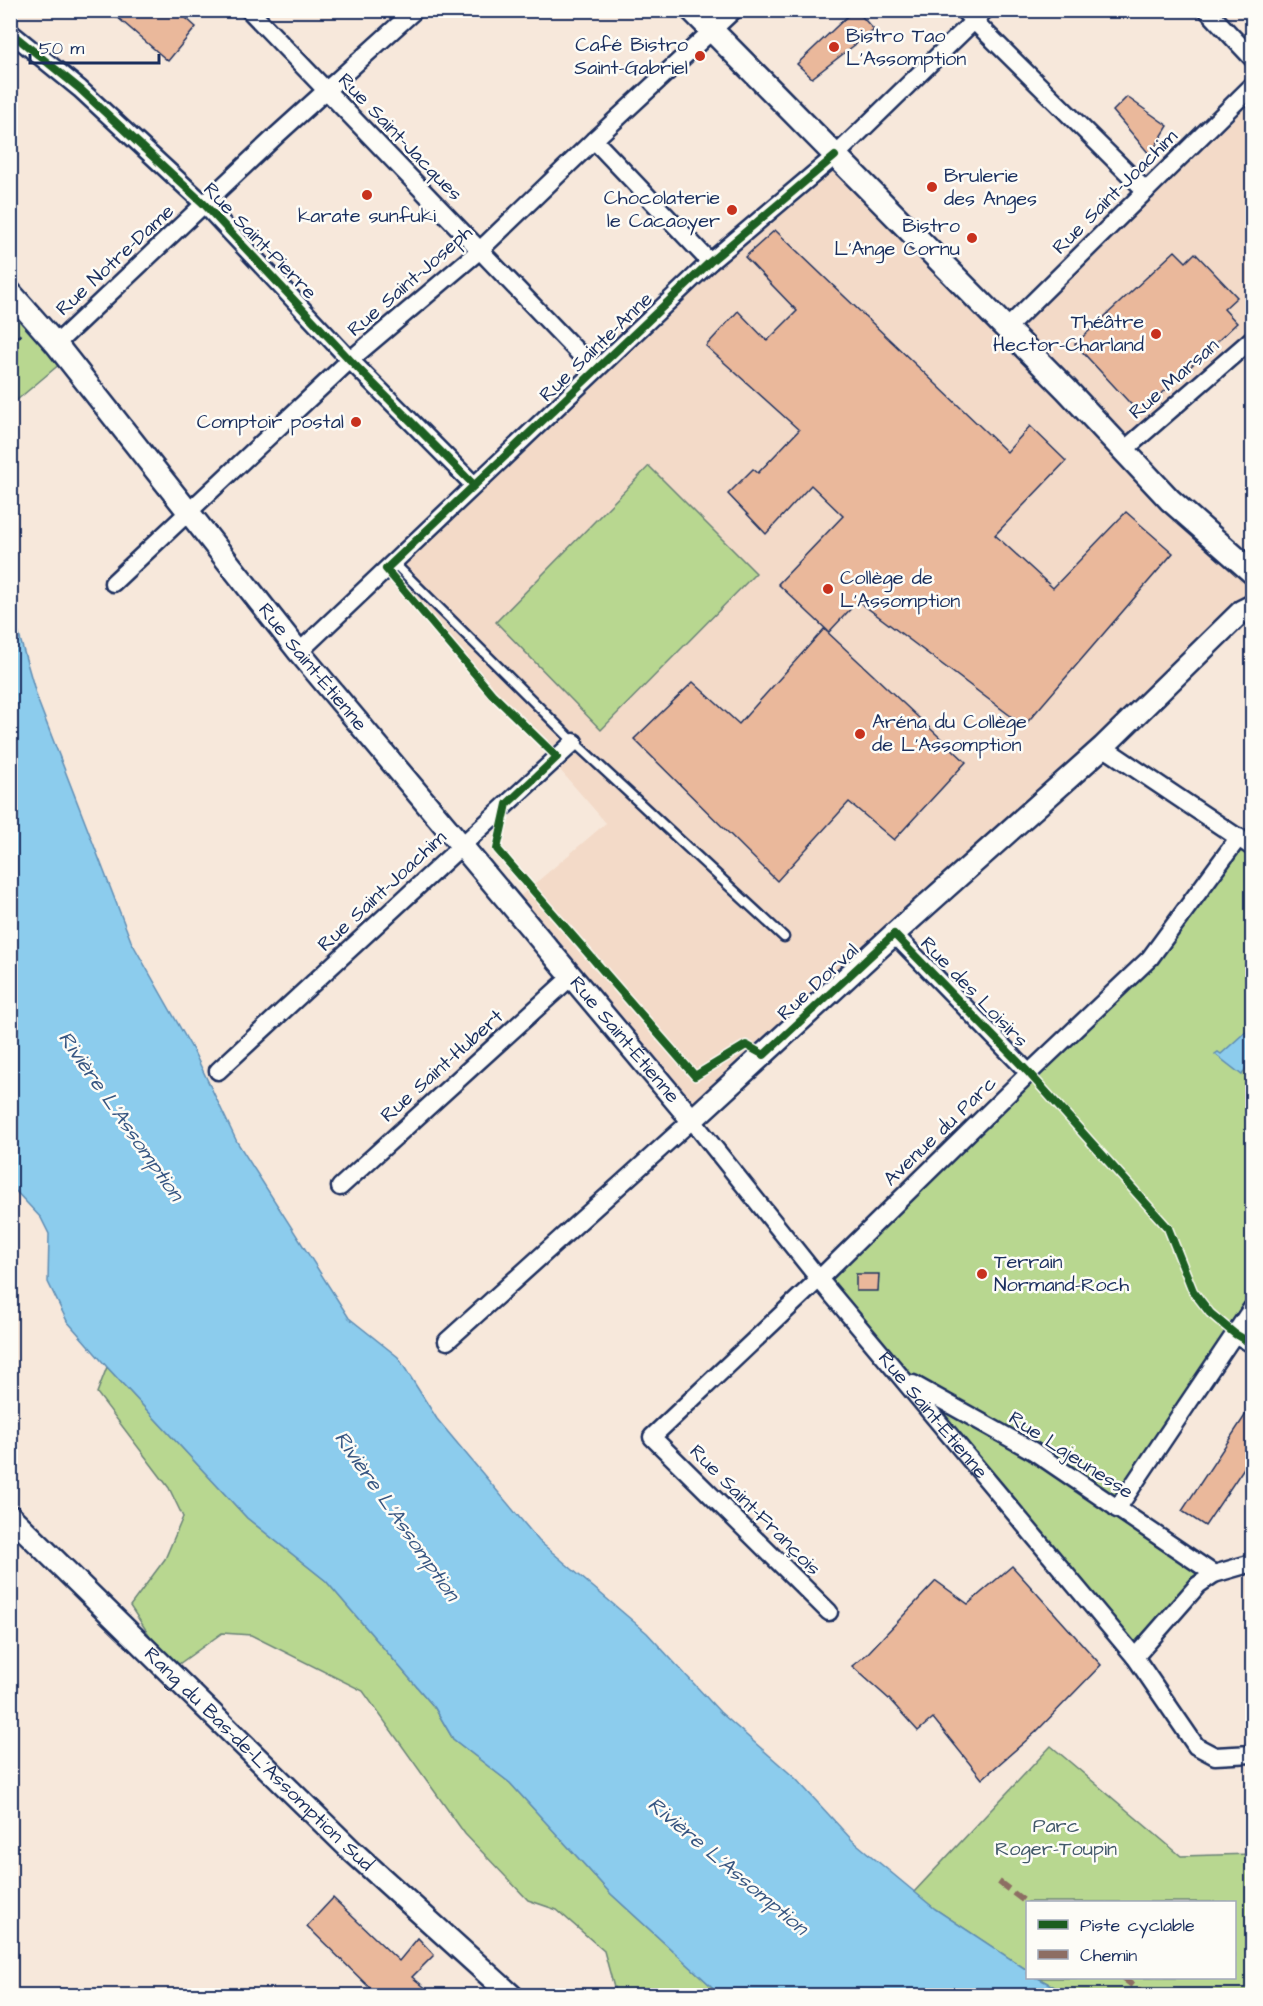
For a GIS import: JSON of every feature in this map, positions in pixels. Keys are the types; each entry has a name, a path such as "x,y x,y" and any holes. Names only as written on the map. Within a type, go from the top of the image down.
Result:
{"main road":[{"path":"692,10 1006,329 1178,508 1252,572"}],"street":[{"name":"Rue Saint-Jacques","path":"249,10 595,370"},
{"name":"Rue Notre-Dame","path":"56,344 325,91 415,10"},
{"name":"Rue Saint-Joseph","path":"113,583 350,360 480,250 734,10"},
{"path":"1207,10 1252,58"},
{"path":"974,14 1146,191"},
{"name":"Rue Sainte-Anne","path":"299,652 710,262 835,156 974,14"},
{"name":"Rue Saint-Pierre","path":"14,40 80,88 204,204 350,360 474,485"},
{"name":"Rue Saint-Joachim","path":"1006,329 1252,86"},
{"path":"594,140 710,262"},
{"name":"Rue Saint-Étienne","path":"10,292 56,344 299,652 692,1120 819,1279 1135,1657 1196,1746 1215,1756 1252,1754"},
{"name":"Rue Marsan","path":"1123,450 1252,339"},
{"name":"Rue Dorval","path":"447,1341 692,1120 894,933 1103,747 1233,619 1252,606"},
{"name":"Rue Saint-Joachim","path":"218,1071 574,742"},
{"path":"1103,747 1246,842"},
{"name":"Avenue du Parc","path":"652,1437 819,1279 1150,958 1246,842"},
{"name":"Rue des Loisirs","path":"894,933 1029,1073"},
{"name":"Rue Saint-Hubert","path":"340,1187 572,976"},
{"path":"1117,1509 1252,1308"},
{"path":"1235,1334 1252,1344"},
{"name":"Rue Lajeunesse","path":"902,1377 1033,1451 1214,1574"},
{"name":"Rue Saint-François","path":"652,1437 829,1612"},
{"name":"Rang du Bas-de-L'Assomption Sud","path":"10,1516 352,1851 512,1995"},
{"path":"1135,1657 1198,1585 1214,1574 1252,1563"}],"lane":[{"path":"393,562 574,742 784,937"}],"shaded area":[{"name":"Collège de L'Assomption","path":"1252,86 1252,339 1123,451 1252,571 1252,606 692,1120 511,904 606,823 386,569 835,156 1007,329"}],"green space":[{"path":"10,292 67,358 11,405 10,405"},
{"path":"649,466 756,573 601,730 496,622"},
{"path":"1239,837 1252,847 1252,1308 1118,1509 1214,1574 1135,1657 819,1279 1150,958"},
{"path":"107,1367 247,1518 326,1581 435,1708 453,1739 510,1783 611,1894 721,1995 616,1995 604,1951 557,1910 528,1900 465,1834 363,1691 251,1635 222,1633 172,1669 130,1606 165,1559 183,1517 169,1488 97,1393"},
{"name":"Parc Roger-Toupin","path":"1051,1746 1181,1856 1252,1854 1252,1995 1069,1995 1040,1979 1236,1979 1236,1901 1026,1901 1026,1969 935,1909 914,1892"}],"water":[{"name":"Rivière L'Assomption","path":"11,607 38,701 131,941 194,1052 237,1142 349,1318 398,1357 437,1419 539,1541 647,1633 720,1712 796,1779 852,1840 935,1909 1026,1969 1026,1979 1040,1979 1069,1995 721,1995 611,1894 510,1783 453,1739 435,1708 326,1581 247,1518 107,1367 67,1321 48,1282 49,1234 41,1218 11,1186"},
{"path":"1252,1026 1252,1057 1242,1075 1215,1054 1218,1052 1221,1054"}],"building":[{"path":"109,10 177,10 196,27 168,61"},
{"name":"Bistro Tao L'Assomption","path":"854,10 874,30 812,78 797,64"},
{"path":"1127,97 1168,126 1150,155 1113,111"},
{"path":"775,230 1007,452 1030,426 1066,461 995,535 1053,588 1126,512 1173,553 1024,726 858,601 829,632 778,584 843,516 811,485 766,534 728,494 753,469 758,473 799,430 706,346 738,311 767,341 797,311 745,257"},
{"name":"Théâtre Hector-Charland","path":"1175,251 1186,262 1195,253 1237,297 1224,309 1237,323 1140,414 1075,344"},
{"path":"824,629 966,762 894,840 849,802 777,881 634,739 693,682 739,724"},
{"path":"856,1274 879,1274 878,1291 856,1291"},
{"path":"1252,1405 1252,1456 1205,1526 1182,1511"},
{"path":"1012,1566 1101,1665 1036,1732 982,1779 933,1718 918,1731 889,1699 852,1666 867,1654 936,1581 968,1604"},
{"path":"333,1898 399,1961 418,1938 434,1955 412,1977 434,1995 377,1995 307,1926"}],"marked path":[{"path":"999,1882 1026,1902"},
{"path":"1124,1979 1146,1996"}],"cycle path":[{"path":"10,32 80,89 204,204 350,360 474,485"},
{"path":"835,156 710,262 386,569 492,694 557,757 507,804 497,849 695,1076 746,1045 764,1055 894,934 1029,1073 1168,1228 1193,1291 1210,1313 1235,1334 1252,1344"}],"place":[{"name":"Bistro Tao L'Assomption","path":"834,47"},
{"name":"Café Bistro Saint-Gabriel","path":"700,56"},
{"name":"Brulerie des Anges","path":"932,187"},
{"name":"karate sunfuki","path":"367,195"},
{"name":"Chocolaterie le Cacaoyer","path":"732,210"},
{"name":"Bistro L'Ange Cornu","path":"972,238"},
{"name":"Théâtre Hector-Charland","path":"1156,334"},
{"name":"Comptoir postal","path":"356,422"},
{"name":"Collège de L'Assomption","path":"828,589"},
{"name":"Aréna du Collège de L'Assomption","path":"860,734"},
{"name":"Terrain Normand-Roch","path":"982,1274"}]}
